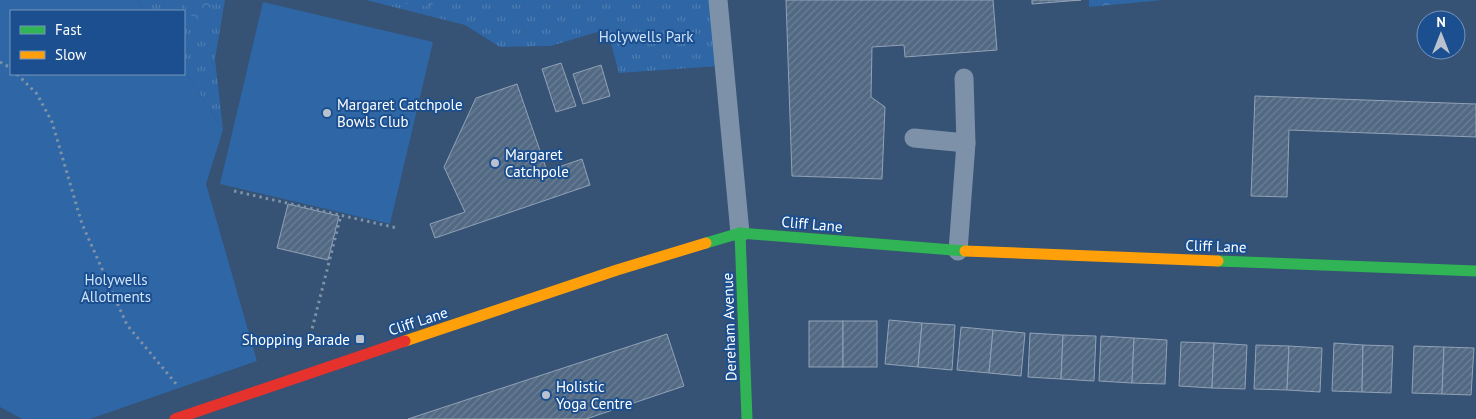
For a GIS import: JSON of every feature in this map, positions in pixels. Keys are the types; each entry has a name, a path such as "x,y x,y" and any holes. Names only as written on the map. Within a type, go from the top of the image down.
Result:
{"street":[{"name":"Cliff Lane","path":"175,419 617,270 740,233 958,250 1476,271"},
{"name":"Dereham Avenue","path":"740,233 747,419"}],"lane":[{"path":"718,0 740,233"},
{"path":"958,250 966,143 964,78"},
{"path":"914,138 966,143"}],"path":[{"path":"18,75 37,94 52,122 82,224 127,325 161,363 196,412"},
{"path":"234,191 396,228"},
{"path":"301,375 341,215"}],"green space":[{"name":"Holywells Allotments","path":"0,0 138,0 144,10 10,10 10,75 185,75 185,72 223,130 206,184 257,361 90,419 22,419 0,407"},
{"path":"138,0 225,0 215,59 223,130 185,72 185,10 144,10"},
{"path":"182,0 213,0 208,25 195,22"},
{"name":"Holywells Park","path":"366,0 726,0 733,65 619,73 607,29 551,46 500,47 465,25"},
{"path":"374,0 445,0 427,6"},
{"path":"1089,0 1163,0 1089,7"},
{"name":"Margaret Catchpole Bowls Club","path":"263,2 433,42 390,224 220,184"}],"building":[{"path":"786,0 993,0 997,50 905,57 904,45 872,47 871,97 885,107 882,179 792,176"},
{"path":"1032,0 1081,0 1032,4"},
{"path":"561,63 576,106 556,112 542,69"},
{"path":"601,65 610,96 583,104 573,74"},
{"name":"Margaret Catchpole","path":"517,84 547,171 582,159 590,185 435,238 430,224 465,212 444,167 476,98"},
{"path":"1255,96 1476,104 1476,137 1289,130 1287,197 1251,196"},
{"path":"288,204 339,216 328,260 277,248"},
{"path":"889,320 922,323 918,367 885,364"},
{"path":"809,321 843,321 843,367 809,367"},
{"path":"843,321 877,321 877,367 843,367"},
{"path":"922,323 955,325 952,370 918,367"},
{"path":"961,327 993,330 989,373 957,370"},
{"path":"993,330 1025,333 1021,376 989,373"},
{"path":"1030,333 1063,335 1061,379 1028,377"},
{"path":"667,334 684,386 586,419 408,419"},
{"path":"1063,335 1096,336 1094,381 1061,379"},
{"path":"1101,336 1134,338 1132,383 1099,381"},
{"path":"1134,338 1167,340 1165,384 1132,383"},
{"path":"1181,342 1214,343 1212,388 1179,386"},
{"path":"1214,343 1247,345 1245,389 1212,388"},
{"path":"1334,343 1363,345 1362,392 1332,391"},
{"path":"1256,345 1289,346 1287,390 1254,389"},
{"path":"1363,345 1393,346 1391,393 1362,392"},
{"path":"1289,346 1322,348 1320,392 1287,390"},
{"path":"1414,346 1444,347 1442,394 1412,393"},
{"path":"1444,347 1474,348 1471,395 1442,394"}],"traffic: fast":[{"path":"740,233 747,419"},
{"path":"706,243 740,233 965,251"},
{"path":"1218,261 1476,271"}],"traffic: slow":[{"path":"405,341 617,270 706,243"},
{"path":"965,251 1218,261"}],"traffic: jam":[{"path":"175,419 405,341"}],"place":[{"name":"Margaret Catchpole Bowls Club","path":"327,113"},
{"name":"Margaret Catchpole","path":"495,163"},
{"name":"Shopping Parade","path":"360,339"},
{"name":"Holistic Yoga Centre","path":"546,395"}]}
